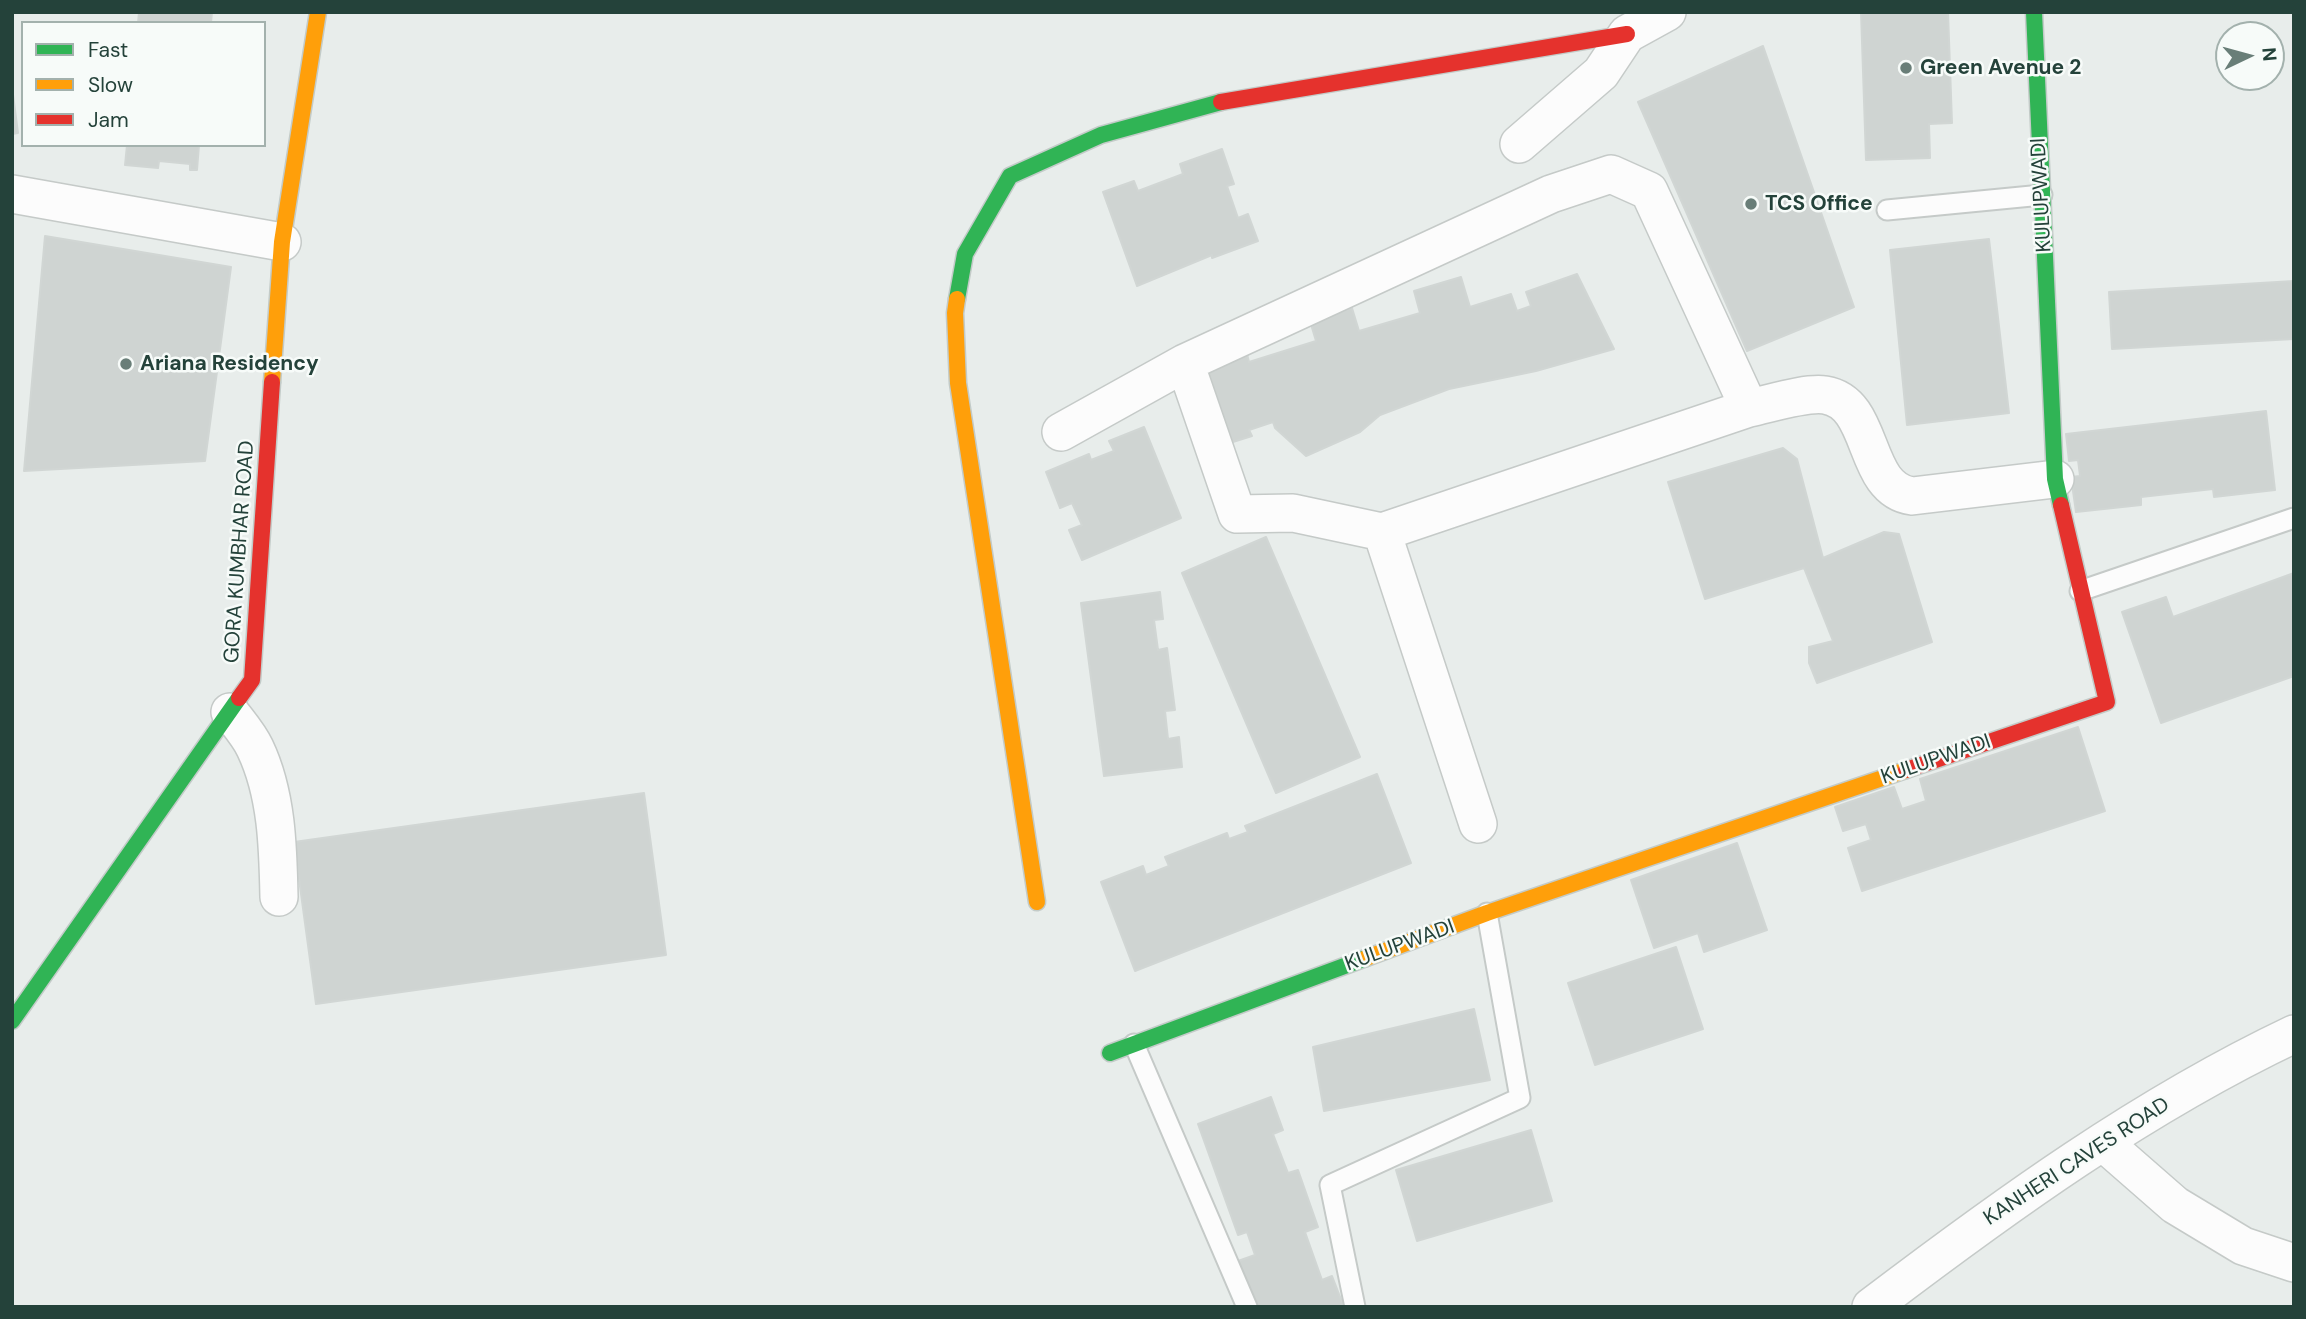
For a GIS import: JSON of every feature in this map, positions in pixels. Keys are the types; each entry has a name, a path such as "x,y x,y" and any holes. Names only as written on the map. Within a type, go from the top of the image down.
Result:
{"street":[{"name":"GORA KUMBHAR ROAD","path":"12,1021 252,680 282,242 318,12"},
{"path":"1037,902 958,383 955,313 965,254 1010,176 1101,135 1235,98 1627,34 1667,12"},
{"name":"KULUPWADI","path":"1110,1053 1487,914 2107,702 2055,479 2034,12"},
{"path":"1519,144 1601,73 1627,34"},
{"path":"1061,432 1185,363 1551,194 1611,174 1649,191 1749,408"},
{"path":"12,194 282,242"},
{"path":"1185,363 1237,514 1293,513 1382,532 1749,408 1822,394 1841,400 1858,422 1886,482 1899,494 1912,496 2055,479"},
{"path":"1382,532 1478,824"},
{"path":"230,712 255,747 266,777 278,838 279,897"},
{"name":"KANHERI CAVES ROAD","path":"1871,1307 2000,1209 2225,1066 2294,1034"},
{"path":"2104,1143 2175,1205 2243,1246 2294,1264"}],"lane":[{"path":"1887,210 2042,195"},
{"path":"2080,591 2294,518"},
{"path":"1355,1307 1330,1185 1520,1098 1487,914"},
{"path":"1134,1044 1247,1307"}],"building":[{"path":"139,12 212,12 211,21 138,21"},
{"name":"Green Avenue 2","path":"1861,12 1948,12 1952,123 1929,124 1930,158 1866,160"},
{"name":"TCS Office","path":"1763,46 1854,307 1747,351 1638,102"},
{"path":"12,87 18,133 12,134"},
{"path":"127,147 199,147 197,170 190,170 190,164 159,161 158,168 125,165"},
{"path":"1222,149 1234,184 1227,186 1238,218 1248,214 1258,241 1212,258 1212,255 1137,286 1103,192 1134,181 1138,191 1183,174 1180,164"},
{"name":"Ariana Residency","path":"45,236 231,267 205,461 24,471"},
{"path":"1989,239 2009,413 1907,425 1890,250"},
{"path":"1577,274 1614,349 1536,371 1449,389 1380,415 1360,432 1306,456 1275,428 1273,422 1249,430 1252,436 1220,446 1196,369 1247,354 1249,362 1316,341 1310,321 1352,308 1359,331 1420,313 1414,291 1461,277 1470,307 1511,294 1517,311 1531,306 1526,292"},
{"path":"2294,281 2294,339 2112,349 2109,292"},
{"path":"2266,411 2275,490 2214,497 2213,489 2141,497 2141,505 2076,512 2071,477 2080,476 2078,460 2069,461 2066,434"},
{"path":"1144,427 1181,518 1082,560 1069,530 1082,525 1072,503 1060,508 1046,472 1089,454 1091,460 1114,451 1109,441"},
{"path":"1783,448 1797,459 1823,558 1884,532 1899,534 1932,642 1817,683 1809,663 1809,647 1833,641 1804,568 1705,599 1668,482"},
{"path":"1266,537 1360,757 1276,793 1182,573"},
{"path":"2294,573 2294,676 2161,723 2122,612 2166,597 2173,617"},
{"path":"1160,592 1163,619 1154,620 1158,650 1167,648 1175,710 1165,711 1168,739 1179,737 1182,767 1104,776 1081,603"},
{"path":"2078,727 2105,811 1862,891 1848,848 1871,840 1866,824 1843,831 1835,807 1894,787 1902,809 1926,801 1920,779"},
{"path":"1377,774 1411,863 1135,971 1101,882 1143,866 1146,875 1169,866 1165,857 1227,833 1229,839 1248,832 1245,826"},
{"path":"644,793 666,955 316,1004 294,842"},
{"path":"1737,843 1767,930 1704,952 1698,933 1654,948 1631,880"},
{"path":"1676,947 1703,1029 1595,1065 1568,983"},
{"path":"1474,1009 1490,1080 1324,1111 1313,1047"},
{"path":"1271,1097 1283,1130 1273,1134 1288,1173 1298,1170 1318,1227 1305,1232 1322,1280 1332,1276 1344,1307 1254,1307 1238,1261 1255,1255 1247,1232 1238,1235 1198,1124"},
{"path":"1531,1130 1552,1201 1417,1241 1396,1170"}],"traffic: fast":[{"path":"2034,12 2055,479 2061,505"},
{"path":"957,299 965,254 1010,176 1101,135 1221,102"},
{"path":"12,1021 239,698"},
{"path":"1110,1053 1366,958"}],"traffic: slow":[{"path":"272,382 282,242 318,12"},
{"path":"957,299 955,313 958,383 1037,902"},
{"path":"1366,958 1487,913 1906,770"}],"traffic: jam":[{"path":"1221,102 1627,34"},
{"path":"239,698 252,680 272,382"},
{"path":"1906,770 2107,702 2061,505"}],"place":[{"name":"Green Avenue 2","path":"1906,68"},
{"name":"TCS Office","path":"1751,204"},
{"name":"Ariana Residency","path":"126,364"}]}
